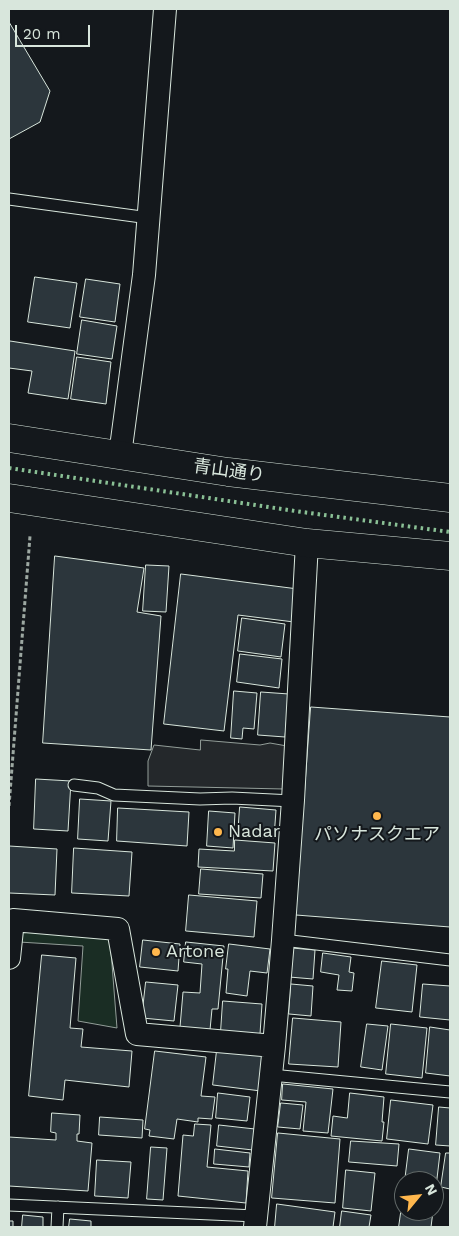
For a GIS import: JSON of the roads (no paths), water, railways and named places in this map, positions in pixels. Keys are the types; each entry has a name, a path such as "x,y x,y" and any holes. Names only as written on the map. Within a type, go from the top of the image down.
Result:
{"highway":[{"name":"青山通り","path":"9,438 228,472 450,498"},
{"path":"9,498 307,543 450,556"}],"street":[{"path":"120,454 144,275 165,9"},
{"path":"255,1222 274,1046 283,940 293,802 307,543"},
{"path":"9,958 13,920 118,928 136,1034 274,1046"}],"lane":[{"path":"9,198 148,218"},
{"path":"74,785 98,788 114,795 200,799 232,798 293,802"},
{"path":"283,940 450,960"},
{"path":"271,1076 450,1092"},
{"path":"9,1205 255,1222"},
{"path":"56,1227 58,1207"}],"place":[{"name":"パソナスクエア","path":"377,816"},
{"name":"Nadar","path":"218,832"},
{"name":"Artone","path":"156,952"}]}
